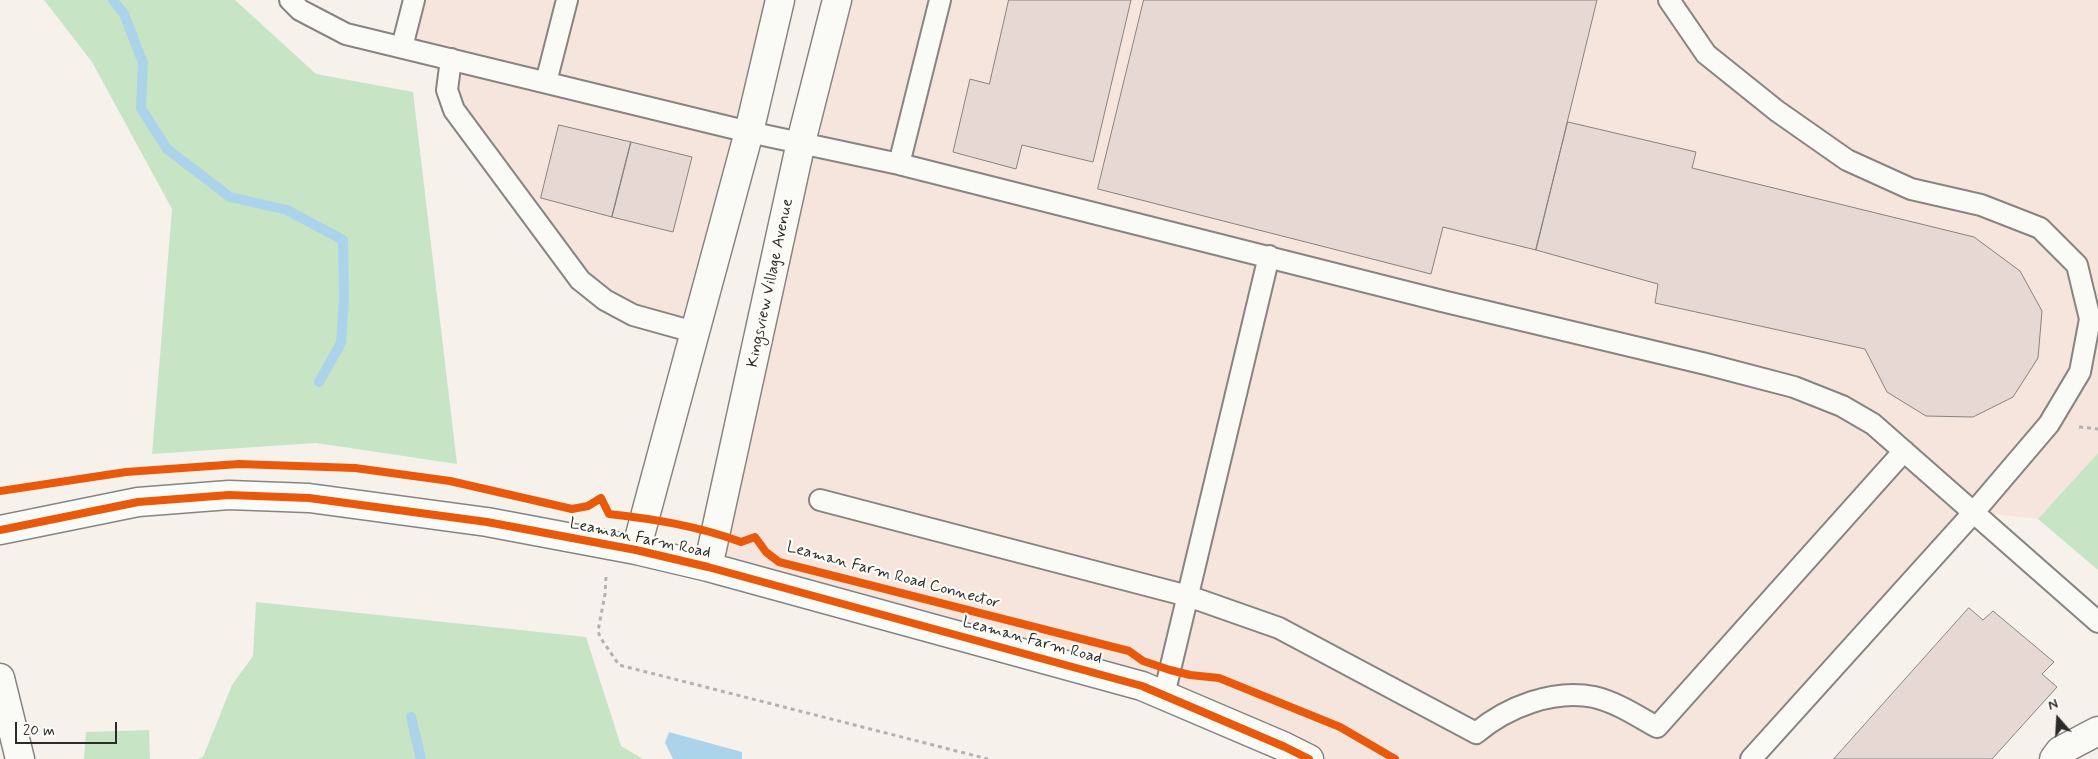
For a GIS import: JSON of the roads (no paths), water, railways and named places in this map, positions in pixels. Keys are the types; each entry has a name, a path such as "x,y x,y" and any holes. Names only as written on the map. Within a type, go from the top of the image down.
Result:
{"street":[{"path":"636,550 749,132 780,0"},
{"name":"Kingsview Village Avenue","path":"708,567 801,142 837,0"},
{"name":"Leaman Farm Road","path":"0,530 138,502 229,495 309,498 487,522 636,550 708,567 1142,686 1285,747 1308,759"},
{"path":"0,678 20,759"},
{"path":"2054,759 2060,751 2098,731"}],"lane":[{"path":"290,0 300,10 346,34 749,132 899,164 1092,214 1269,256 1442,301 1794,387 1842,406 1873,424 2098,622"},
{"path":"402,47 414,0"},
{"path":"546,82 567,0"},
{"path":"899,164 940,0"},
{"path":"1669,0 1706,54 1777,111 1847,160 1910,190 1981,205 2040,228 2077,265 2090,319 2080,372 2049,424 1974,512 1751,759"},
{"path":"451,59 446,90 454,110 580,280 605,300 633,315 694,332"},
{"path":"1164,695 1269,256"},
{"path":"820,500 1188,596 1278,628 1476,733 1492,719 1524,705 1566,694 1595,697 1624,709 1657,727 1904,452"}],"water":[{"path":"669,732 742,752 742,759 673,759 665,743"}],"waterway":[{"path":"113,0 124,14 143,63 141,108 167,149 230,197 287,210 343,240 344,299 341,343 319,382"},
{"path":"411,717 421,759"}]}
